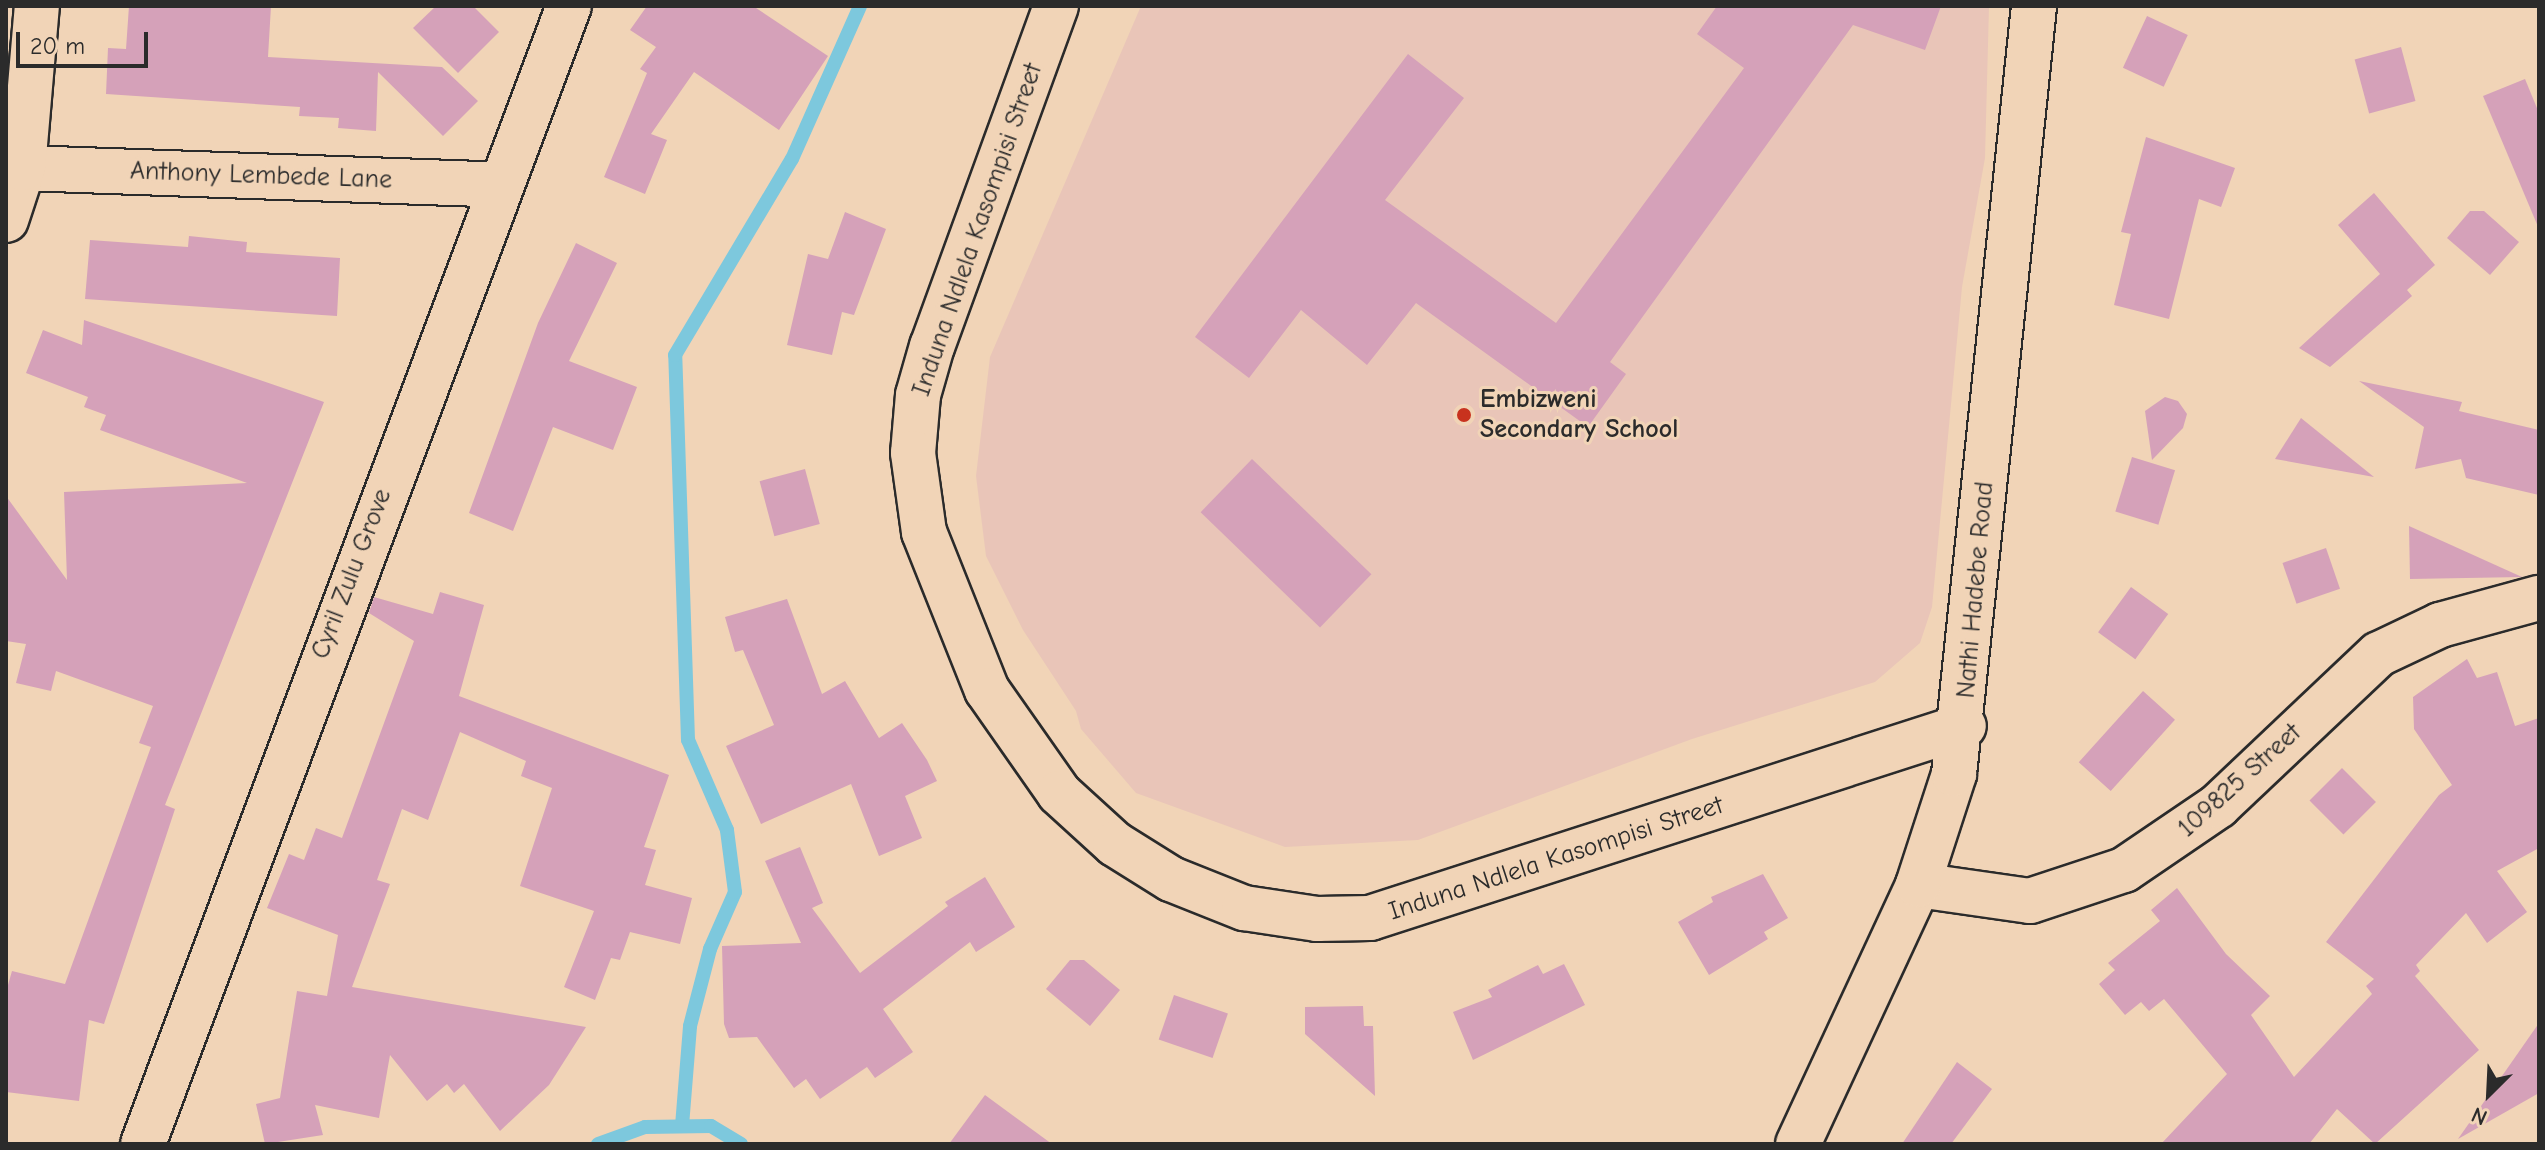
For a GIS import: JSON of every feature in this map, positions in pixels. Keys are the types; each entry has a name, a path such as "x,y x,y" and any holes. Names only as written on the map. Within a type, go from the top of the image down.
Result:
{"street":[{"path":"6,220 23,168 37,6"},
{"name":"Cyril Zulu Grove","path":"143,1144 569,6"},
{"name":"Induna Ndlela Kasompisi Street","path":"1056,6 932,346 918,395 913,453 924,532 987,690 1059,793 1115,844 1171,879 1244,908 1317,919 1370,918 1964,726"},
{"name":"Nathi Hadebe Road","path":"1798,1144 1918,885 1964,726 2034,6"},
{"name":"Anthony Lembede Lane","path":"23,168 500,185"},
{"name":"109825 Street","path":"1918,885 2030,901 2124,870 2218,806 2379,654 2440,625 2539,598"}],"shaded area":[{"name":"Embizweni Secondary School","path":"1141,6 1989,6 1985,158 1962,287 1932,607 1920,643 1875,682 1692,739 1418,840 1285,847 1136,793 1081,729 1076,711 1023,630 986,556 976,476 990,357"}],"building":[{"path":"129,6 271,6 268,57 442,67 478,101 443,136 378,72 376,131 338,128 339,118 299,116 300,107 106,94 108,48 126,49"},
{"path":"436,6 473,6 499,32 458,73 413,28"},
{"path":"647,6 753,6 828,56 779,130 694,72 651,134 667,140 645,194 604,177 647,73 640,69 656,47 630,30"},
{"path":"1717,6 1941,6 1925,50 1853,25 1610,362 1626,374 1588,427 1416,303 1367,365 1301,310 1249,378 1195,337 1408,54 1464,98 1385,200 1556,323 1744,68 1697,34"},
{"path":"2147,16 2188,35 2164,87 2123,68"},
{"path":"2401,47 2415,101 2369,114 2355,59"},
{"path":"2525,79 2539,113 2539,229 2483,96"},
{"path":"2146,137 2235,168 2221,207 2199,199 2169,319 2114,305 2131,234 2121,232"},
{"path":"2374,193 2435,265 2407,290 2412,296 2330,367 2299,348 2380,274 2338,225"},
{"path":"2470,211 2484,211 2519,242 2490,275 2447,238"},
{"path":"845,212 886,229 854,315 842,312 832,355 787,345 808,254 828,259"},
{"path":"189,236 247,242 246,252 340,258 337,316 85,299 90,240 188,247"},
{"path":"576,243 617,263 569,361 637,387 613,450 553,427 513,531 469,513 538,323"},
{"path":"84,320 324,402 165,805 175,809 104,1024 89,1020 79,1101 6,1092 6,992 12,971 65,984 151,747 139,743 153,706 56,671 51,691 16,683 26,644 6,641 6,496 67,580 64,492 247,483 100,430 106,415 84,407 88,397 26,373 43,330 82,345"},
{"path":"2359,381 2462,402 2459,411 2539,430 2539,495 2466,478 2461,459 2415,469 2424,427"},
{"path":"2165,397 2178,401 2187,414 2183,428 2152,460 2145,411"},
{"path":"2301,418 2374,477 2275,459"},
{"path":"2132,457 2175,470 2158,525 2115,512"},
{"path":"1252,459 1371,574 1320,628 1201,512"},
{"path":"805,469 820,524 774,536 760,481"},
{"path":"2409,526 2522,577 2410,579"},
{"path":"2326,548 2340,589 2297,604 2283,563"},
{"path":"2131,587 2168,614 2135,659 2098,632"},
{"path":"440,592 484,605 459,696 669,775 644,847 656,850 645,885 692,898 680,944 630,932 620,960 611,958 595,1000 564,987 594,911 520,886 552,788 521,776 526,761 460,732 428,820 402,809 377,880 390,884 352,987 586,1027 549,1085 500,1131 464,1084 454,1093 447,1084 427,1101 390,1055 379,1118 315,1105 323,1135 265,1144 256,1104 280,1098 297,991 327,996 338,935 267,908 289,854 304,860 316,828 342,838 414,641 369,613 374,597 433,614"},
{"path":"787,599 822,694 845,681 879,738 902,723 927,760 937,781 905,796 922,838 879,856 851,784 761,824 726,746 774,725 743,650 735,652 725,617"},
{"path":"2467,659 2477,678 2497,672 2515,726 2539,718 2539,848 2497,871 2527,912 2487,943 2466,913 2416,965 2420,971 2415,976 2479,1050 2375,1144 2337,1109 2309,1144 2161,1144 2227,1074 2164,999 2149,1011 2141,1002 2125,1015 2099,984 2115,970 2108,963 2160,921 2151,910 2177,888 2226,954 2270,996 2251,1015 2294,1077 2372,994 2366,986 2374,979 2326,942 2439,795 2452,785 2414,729 2413,697"},
{"path":"2143,691 2175,720 2111,791 2079,762"},
{"path":"2342,768 2376,802 2343,834 2309,801"},
{"path":"800,847 823,903 812,908 860,973 948,906 945,902 985,877 1015,927 976,952 970,942 883,1009 913,1052 875,1078 867,1067 820,1099 806,1079 794,1088 757,1037 729,1038 724,1024 722,946 801,943 765,861"},
{"path":"1763,874 1788,918 1764,932 1768,939 1709,975 1678,922 1713,902 1711,897"},
{"path":"1070,960 1084,960 1120,990 1090,1026 1046,989"},
{"path":"1564,964 1585,1005 1473,1060 1453,1012 1492,997 1488,990 1538,965 1543,974"},
{"path":"1174,995 1228,1014 1213,1058 1159,1039"},
{"path":"1363,1006 1364,1026 1373,1026 1375,1096 1305,1034 1305,1007"},
{"path":"2539,1023 2539,1093 2458,1139"},
{"path":"1957,1062 1992,1089 1951,1144 1902,1144"},
{"path":"985,1095 1052,1144 949,1144"}],"waterway":[{"path":"682,1126 690,1026 710,949 735,892 727,830 688,740 675,355 792,159 860,6"},
{"path":"598,1144 645,1127 711,1126 741,1144"}],"place":[{"name":"Embizweni Secondary School","path":"1464,415"}]}
